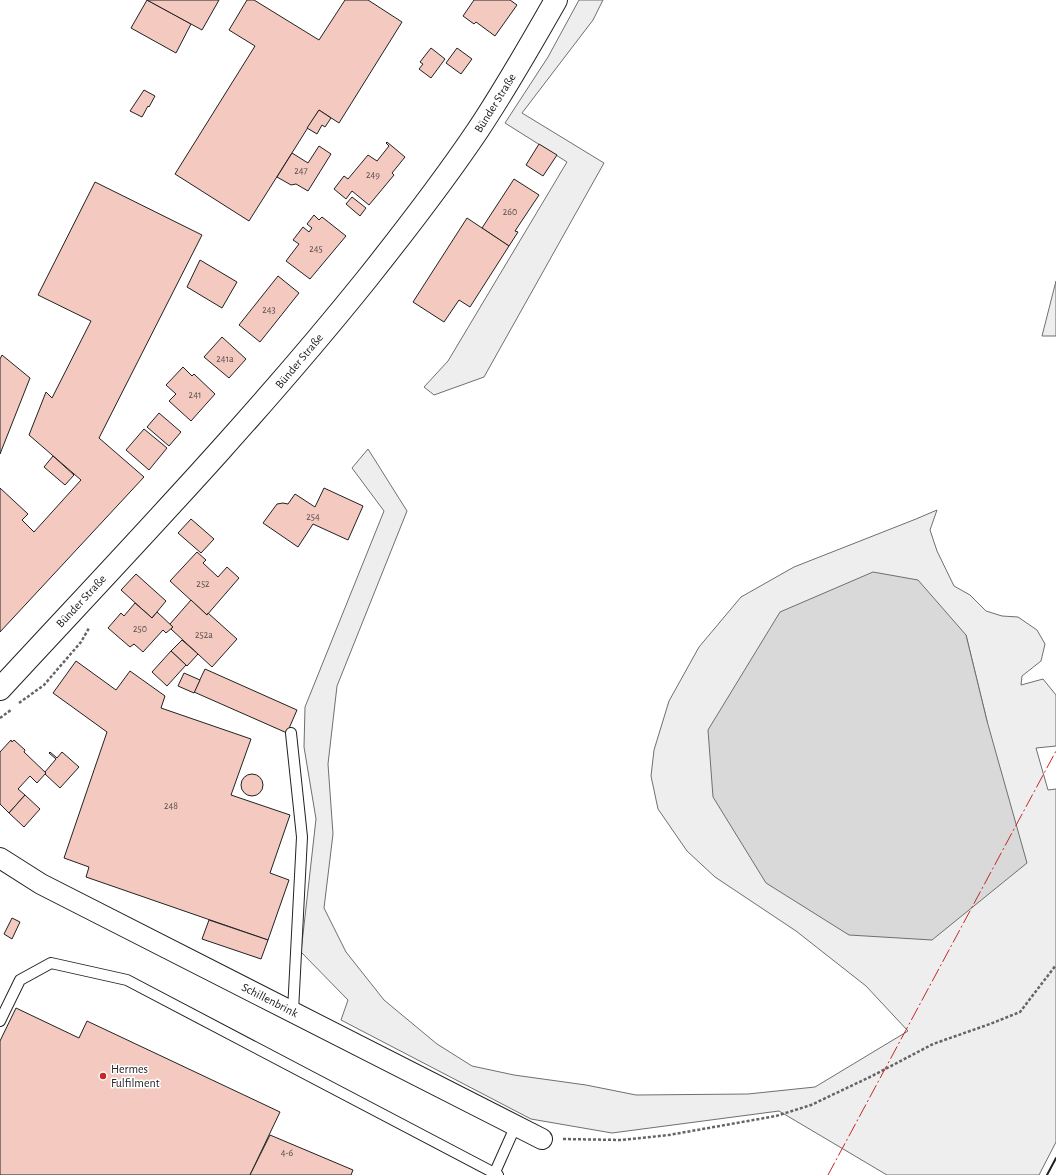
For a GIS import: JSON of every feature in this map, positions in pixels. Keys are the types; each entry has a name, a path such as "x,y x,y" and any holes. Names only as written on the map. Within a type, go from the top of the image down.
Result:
{"main road":[{"name":"Bünder Straße","path":"0,689 245,424 336,317 417,215 478,130 528,50 556,0"}],"street":[{"name":"Schillenbrink","path":"0,858 41,884 542,1138"}],"lane":[{"path":"291,733 302,837 293,1011"},
{"path":"0,1021 20,980 51,963 127,980 496,1174 516,1125"}],"path":[{"path":"542,1138 621,1140 669,1134 776,1116 810,1105 872,1076 933,1044 1020,1012 1056,965"}],"shaded area":[{"path":"579,0 603,0 593,20 522,113 604,163 484,377 434,395 424,387 448,361 567,162 505,123 548,57"},
{"path":"1056,281 1056,336 1042,336"},
{"path":"368,449 407,511 337,686 328,764 333,834 324,908 346,952 384,1000 437,1044 472,1066 514,1075 586,1085 636,1095 748,1094 815,1087 908,1031 866,986 796,931 715,877 687,851 658,809 651,776 654,750 669,701 699,647 741,597 794,567 937,510 930,530 937,551 954,586 970,595 986,611 1002,616 1018,617 1037,630 1045,644 1041,661 1022,676 1021,685 1043,679 1056,695 1056,746 1036,748 1048,790 1056,789 1056,1142 1039,1175 887,1175 779,1111 612,1133 531,1119 341,1020 348,1000 301,952 316,819 304,747 305,707 384,511 352,468","holes":["966,635 987,721 932,940"]},
{"path":"873,572 918,580 966,635 987,721 1027,863 932,940 849,935 766,883 713,797 708,730 780,612"}],"building":[{"path":"147,0 191,24 176,53 131,28"},
{"path":"147,0 219,0 202,30"},
{"path":"247,0 254,0 319,40 345,0 368,0 402,22 339,123 319,110 249,221 175,174 255,46 229,30"},
{"path":"474,0 510,0 517,5 495,36 476,22 474,24 463,16"},
{"path":"431,48 445,59 431,78 419,69 423,64 420,62"},
{"path":"457,48 472,59 461,74 446,63"},
{"path":"144,90 155,96 142,117 130,111"},
{"path":"319,110 331,118 325,127 322,125 317,134 307,128"},
{"path":"387,142 405,157 392,173 394,175 369,205 352,191 346,199 334,189 344,176 348,179 368,155 377,161 389,146 386,143"},
{"path":"539,144 557,155 543,176 526,165"},
{"path":"319,146 331,154 308,191 296,184 291,185 277,177 292,153 308,163"},
{"path":"514,179 539,195 515,231 518,232 509,246 482,228"},
{"path":"95,182 202,235 99,438 144,477 0,632 0,488 28,514 22,520 34,532 81,480 29,435 46,392 52,398 91,321 38,295"},
{"path":"352,197 366,208 360,216 346,204"},
{"path":"314,215 319,220 322,217 346,236 310,279 286,261 299,244 293,240 303,227 309,232 312,228 307,224"},
{"path":"467,218 509,246 470,307 459,300 444,322 413,302"},
{"path":"200,260 237,282 222,308 187,287"},
{"path":"278,276 299,293 260,342 239,325"},
{"path":"222,337 246,359 229,378 204,357"},
{"path":"2,355 30,378 0,454 0,359"},
{"path":"183,367 192,376 194,374 215,394 191,421 169,401 176,394 166,385"},
{"path":"159,413 181,432 169,446 147,427"},
{"path":"144,429 167,448 149,470 126,450"},
{"path":"53,456 74,475 65,485 44,467"},
{"path":"324,488 363,506 348,540 313,524 298,547 263,523 277,504 288,504 295,494 315,507"},
{"path":"191,519 214,539 201,553 178,533"},
{"path":"197,552 206,560 203,563 218,577 227,567 239,578 207,615 170,581"},
{"path":"136,574 166,601 152,618 121,590"},
{"path":"191,600 237,639 212,667 171,629 173,627 170,624"},
{"path":"135,603 152,618 157,612 173,627 166,633 163,630 143,652 134,644 130,647 108,628 121,613 124,616"},
{"path":"182,640 198,654 187,666 171,651"},
{"path":"171,651 186,665 167,686 152,672"},
{"path":"76,661 116,690 130,671 165,696 161,708 251,739 231,795 290,815 270,873 289,880 268,940 86,877 89,867 64,858 107,732 53,693"},
{"path":"205,669 297,710 287,733 194,692"},
{"path":"184,673 200,680 194,693 178,686"},
{"path":"11,740 12,742 14,740 25,750 24,752 46,773 37,783 30,776 18,789 25,795 9,813 0,804 0,752"},
{"path":"50,752 57,758 62,752 79,767 60,788 45,774 56,759 49,753"},
{"path":"252,774 260,777 263,785 260,793 252,796 244,793 241,785 244,777"},
{"path":"25,795 40,809 24,827 9,813"},
{"path":"12,918 20,922 12,939 4,934"},
{"path":"209,920 268,940 261,959 202,939"},
{"name":"Hermes Fulfilment","path":"16,1008 79,1038 87,1021 280,1112 250,1175 0,1175 0,1041"},
{"path":"270,1135 353,1170 351,1175 250,1175"}],"wall":[{"path":"1047,1175 1056,1158"}],"power":[{"path":"828,1175 1056,751"}],"place":[{"name":"Hermes Fulfilment","path":"103,1076"}]}
